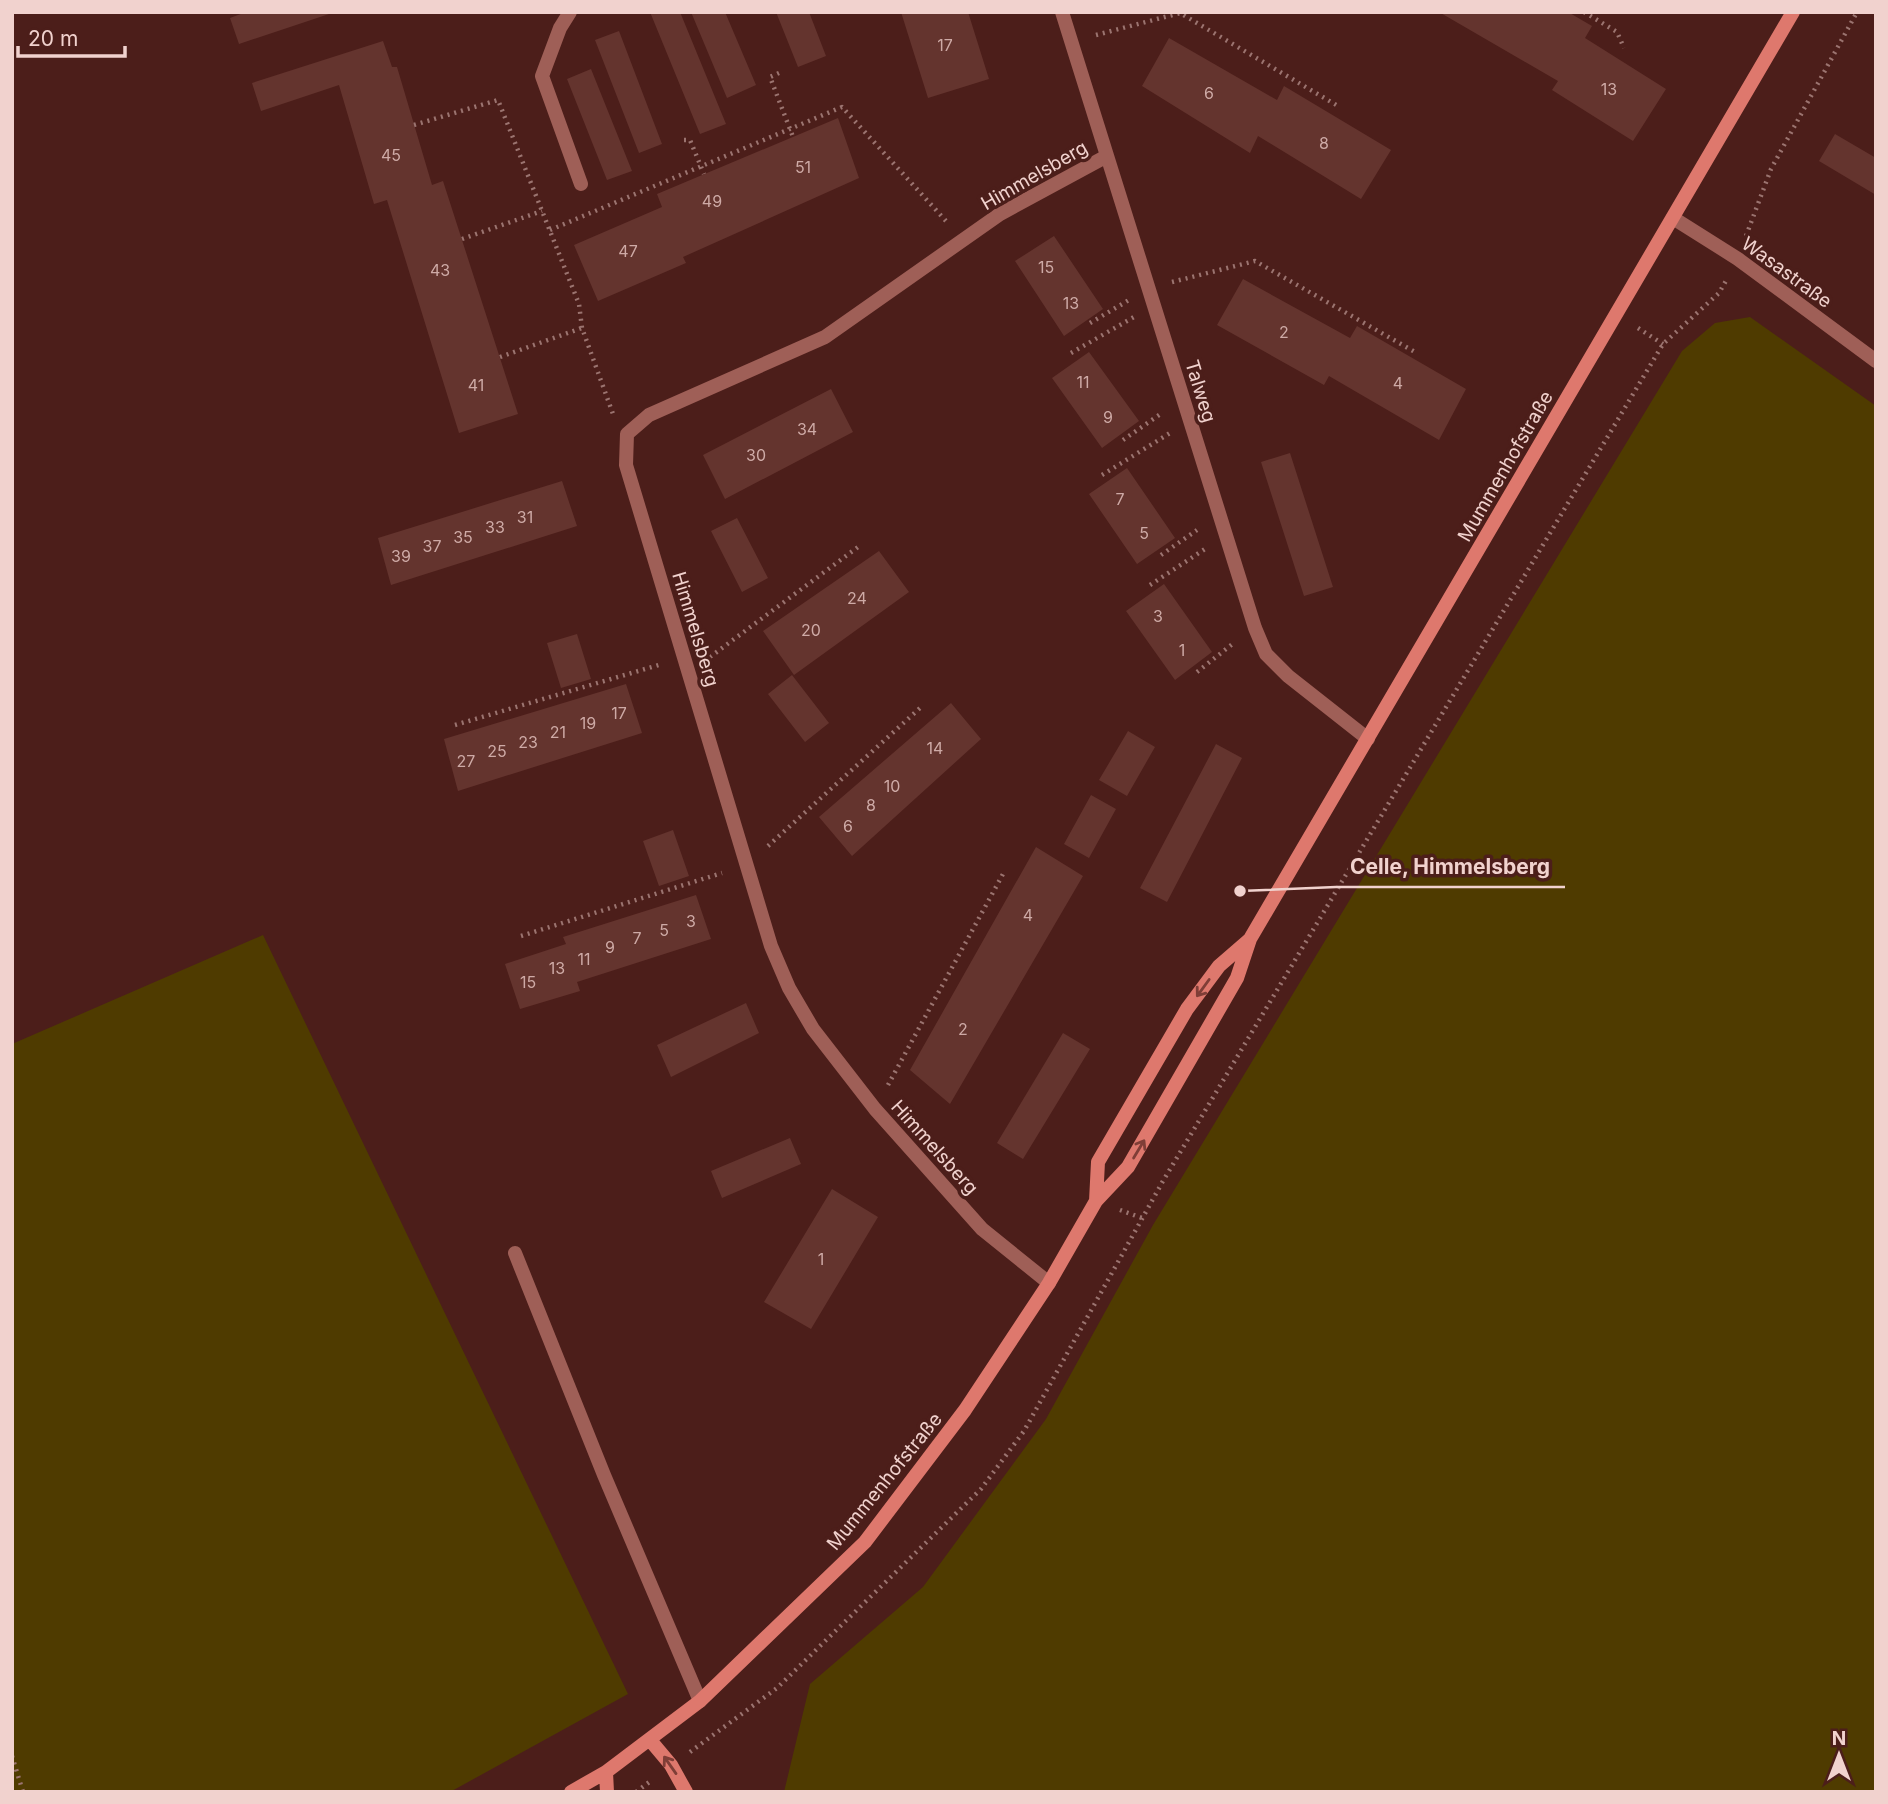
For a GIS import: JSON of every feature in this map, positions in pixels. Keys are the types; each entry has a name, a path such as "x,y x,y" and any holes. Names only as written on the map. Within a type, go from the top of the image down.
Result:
{"street":[{"path":"570,12 560,28 542,76 581,184"},
{"name":"Talweg","path":"1062,12 1255,628 1266,654 1288,676 1368,739"},
{"name":"Mummenhofstraße","path":"571,1792 606,1772 701,1701 865,1542 965,1410 1049,1283 1096,1201 1128,1167 1169,1098 1237,978 1250,939 1793,12"},
{"name":"Himmelsberg","path":"1049,1283 982,1228 875,1109 813,1029 789,988 771,946 626,465 627,434 649,415 825,337 1000,214 1107,156"},
{"name":"Wasastraße","path":"1673,218 1738,259 1876,361"},
{"name":"Mummenhofstraße","path":"1096,1201 1098,1161 1187,1009 1219,966 1250,939"},
{"path":"515,1254 604,1475 701,1701"},
{"path":"650,1740 671,1765 686,1792"},
{"path":"606,1772 607,1792"}],"path":[{"path":"1584,12 1617,32 1624,48"},
{"path":"636,1792 777,1688 981,1489 1024,1431 1163,1181 1662,344 1719,293 1738,259 1771,169 1857,12"},
{"path":"1071,41 1180,13 1338,106"},
{"path":"779,73 771,78 793,137"},
{"path":"414,125 498,100 579,304 582,328 615,418 627,434"},
{"path":"550,230 842,107 963,240"},
{"path":"684,140 690,140 704,174"},
{"path":"462,239 542,211"},
{"path":"1090,323 1149,288 1255,261 1415,352"},
{"path":"1071,353 1154,306"},
{"path":"499,357 582,328"},
{"path":"1122,440 1183,400"},
{"path":"1102,475 1190,421"},
{"path":"1161,555 1219,514"},
{"path":"1150,585 1226,535"},
{"path":"455,725 686,665 858,547"},
{"path":"1197,672 1255,628"},
{"path":"521,936 747,866 920,708"},
{"path":"875,1109 1003,874"},
{"path":"12,1756 23,1792"}],"shaded area":[{"path":"1750,317 1876,406 1876,1792 784,1792 810,1684 923,1587 1046,1419 1153,1225 1682,351 1715,323"},
{"path":"263,935 628,1694 450,1792 14,1792 12,1044"}],"building":[{"path":"246,12 332,13 239,44 230,18"},
{"path":"650,12 680,12 726,124 700,134"},
{"path":"691,12 725,12 756,85 727,98"},
{"path":"776,12 809,12 826,56 798,67"},
{"path":"901,12 968,12 989,79 928,98"},
{"path":"1439,12 1568,12 1592,26 1585,38 1666,89 1633,141 1552,90 1558,81"},
{"path":"619,31 662,144 639,153 595,40"},
{"path":"1169,38 1277,100 1284,86 1391,150 1361,199 1258,136 1250,153 1142,86"},
{"path":"383,41 392,67 397,67 432,185 443,181 518,414 459,433 387,200 374,204 339,85 261,111 252,83"},
{"path":"591,69 632,171 607,180 567,79"},
{"path":"838,118 859,178 683,257 686,263 598,301 574,245 662,207 657,194"},
{"path":"1835,134 1876,158 1876,195 1819,161"},
{"path":"1054,236 1103,309 1064,336 1015,261"},
{"path":"1243,279 1350,338 1357,326 1466,389 1439,440 1329,376 1324,385 1217,325"},
{"path":"1089,352 1139,421 1102,448 1052,378"},
{"path":"831,389 853,432 725,499 703,455"},
{"path":"1290,453 1333,587 1304,596 1261,462"},
{"path":"1127,468 1175,538 1137,564 1089,494"},
{"path":"562,481 577,526 391,585 378,538"},
{"path":"737,518 768,578 742,592 711,531"},
{"path":"879,551 909,592 794,675 763,631"},
{"path":"1164,584 1212,652 1175,680 1126,611"},
{"path":"577,634 591,679 561,688 547,643"},
{"path":"792,675 829,723 805,742 768,694"},
{"path":"626,684 642,733 458,791 444,739"},
{"path":"951,703 981,739 852,856 819,817"},
{"path":"1128,731 1155,747 1127,796 1099,780"},
{"path":"1216,744 1242,758 1167,902 1140,888"},
{"path":"1091,795 1116,809 1089,858 1064,844"},
{"path":"673,830 689,876 659,886 643,841"},
{"path":"1036,847 1083,876 950,1104 910,1070"},
{"path":"696,895 711,939 577,982 580,991 520,1009 505,964 566,944 563,937"},
{"path":"746,1003 759,1033 671,1077 657,1045"},
{"path":"1063,1033 1090,1049 1023,1159 997,1143"},
{"path":"790,1138 801,1164 722,1198 711,1171"},
{"path":"832,1189 878,1217 811,1329 764,1302"}],"place":[{"name":"Celle, Himmelsberg","path":"1240,891"}]}
